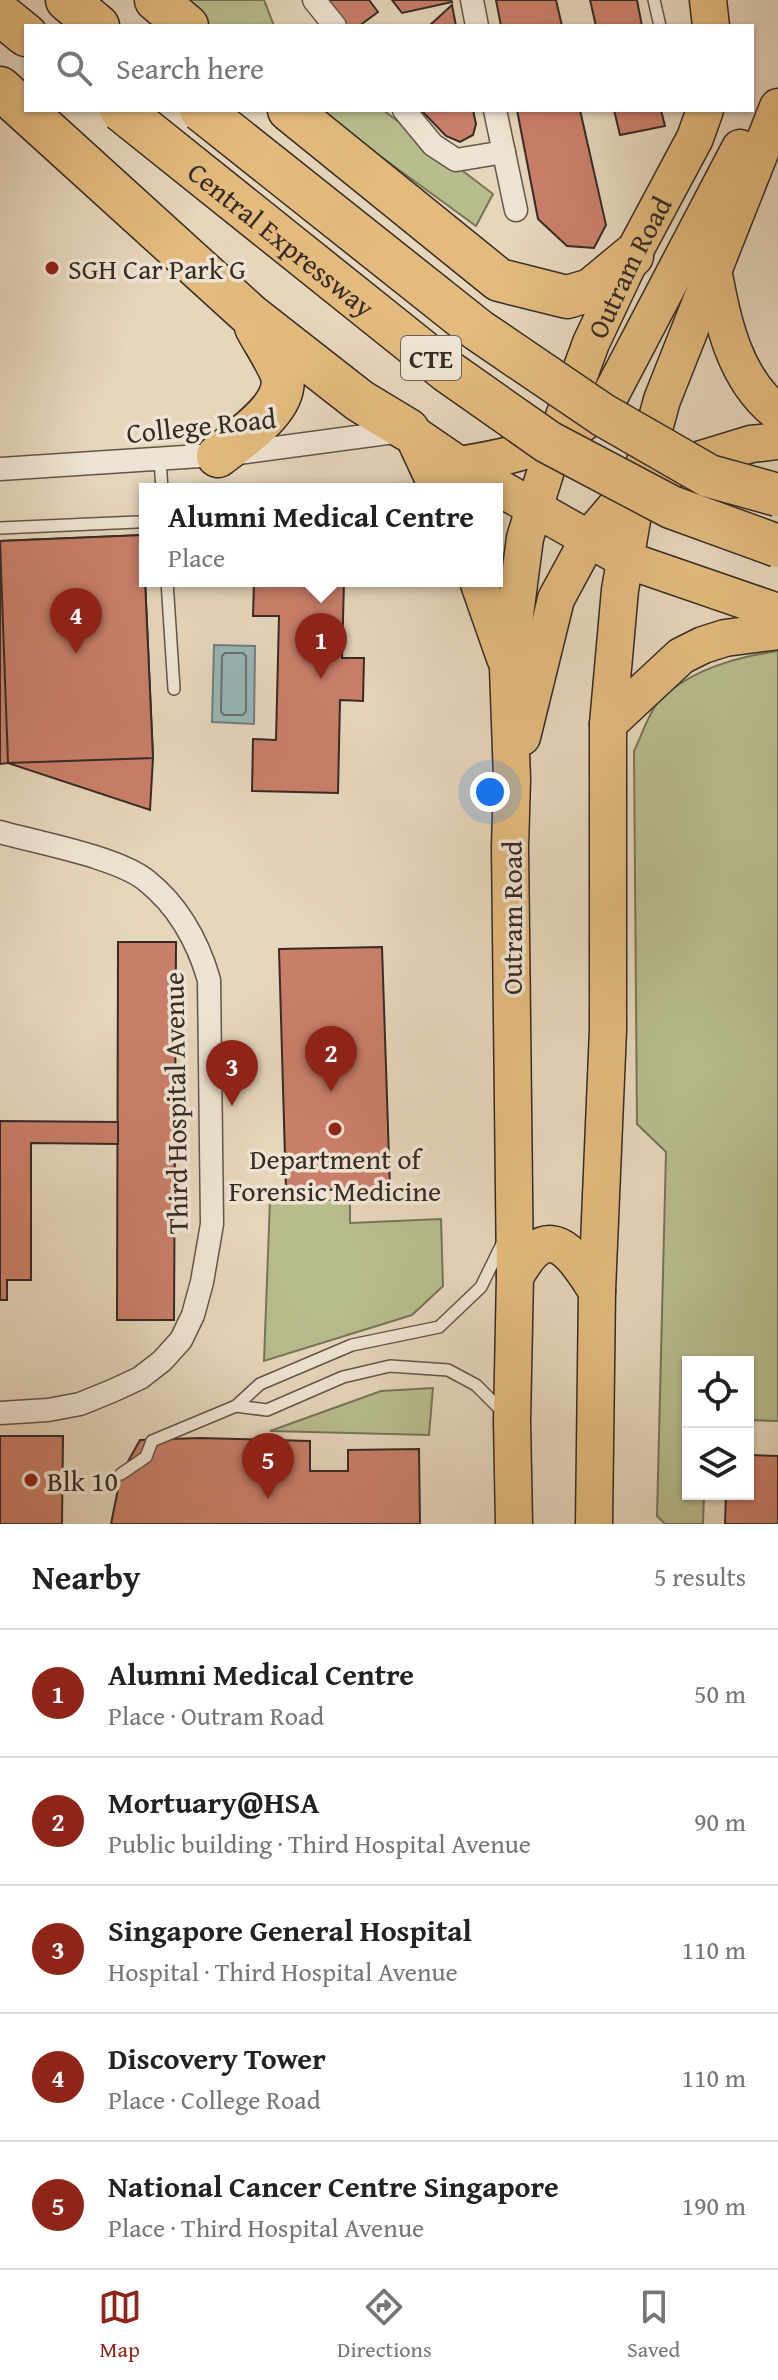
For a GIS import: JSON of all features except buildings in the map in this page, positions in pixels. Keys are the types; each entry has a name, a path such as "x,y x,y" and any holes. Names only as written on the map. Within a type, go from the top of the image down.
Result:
{"highway":[{"path":"67,0 96,24"},
{"path":"156,0 185,24"},
{"path":"0,14 24,33"},
{"path":"0,88 24,110"},
{"path":"26,112 250,315 360,401 410,431"},
{"name":"Central Expressway","path":"123,112 447,371 548,442 671,507 778,546"},
{"name":"Central Expressway","path":"204,112 478,330 590,406 709,476 778,495"},
{"path":"291,112 499,280 567,297 591,290 632,256"},
{"path":"218,456 266,417 280,396 282,378 250,315"}],"main road":[{"path":"708,0 711,24"},
{"path":"596,1521 597,1291 608,1030 608,724 620,590 637,491 662,400 778,107"},
{"path":"410,431 449,477 539,446 584,422 610,396 746,137 758,122 778,107"},
{"name":"Outram Road","path":"514,1524 512,779 508,668 525,538 556,438 591,343 696,125"},
{"path":"713,269 728,339 742,369 778,413"},
{"path":"512,779 556,599 589,538 618,504 679,466 751,444 778,441"},
{"path":"503,498 533,509 624,559 778,612"},
{"path":"480,587 508,668"},
{"path":"608,724 681,656 725,638 778,631"},
{"path":"515,1276 535,1249 552,1244 567,1250 597,1291"}],"street":[{"path":"314,0 333,24"},
{"path":"472,0 477,24"},
{"path":"406,112 433,145 456,160 504,152"},
{"path":"495,112 516,210"},
{"name":"College Road","path":"0,469 218,456 410,431"},
{"name":"Third Hospital Avenue","path":"0,832 109,862 145,880 168,902 190,932 209,980 212,1224 193,1315 181,1340 162,1361 140,1378 80,1404 0,1413"}],"lane":[{"path":"654,0 660,24"},
{"path":"160,461 162,483"},
{"path":"0,528 137,522"},
{"path":"167,587 174,689"},
{"path":"121,1474 146,1457 152,1441 236,1406 260,1384 352,1345 439,1327 481,1287 513,1220"},
{"path":"236,1406 267,1410 343,1377 390,1366 448,1370 476,1385 512,1421"}],"green space":[{"path":"168,0 264,0 273,24 200,24"},
{"path":"320,112 386,112 493,194 476,226"},
{"path":"778,651 778,1421 754,1420 754,1356 682,1356 682,1500 704,1500 703,1524 665,1524 657,1516 666,1152 637,1124 634,751 655,706 671,690 699,673 746,657"},
{"path":"270,1200 350,1200 350,1223 441,1219 443,1286 412,1315 264,1361"},
{"path":"433,1388 429,1435 270,1431 381,1391"}],"water":[{"path":"214,645 255,646 254,724 212,722"}],"place":[{"name":"SGH Car Park G","path":"52,268"},
{"name":"Discovery Tower","path":"76,654"},
{"name":"Alumni Medical Centre","path":"321,679"},
{"name":"Mortuary@HSA","path":"331,1092"},
{"name":"Singapore General Hospital","path":"232,1106"},
{"name":"Department of Forensic Medicine","path":"335,1129"},
{"name":"Blk 10","path":"31,1480"},
{"name":"National Cancer Centre Singapore","path":"268,1499"}]}
